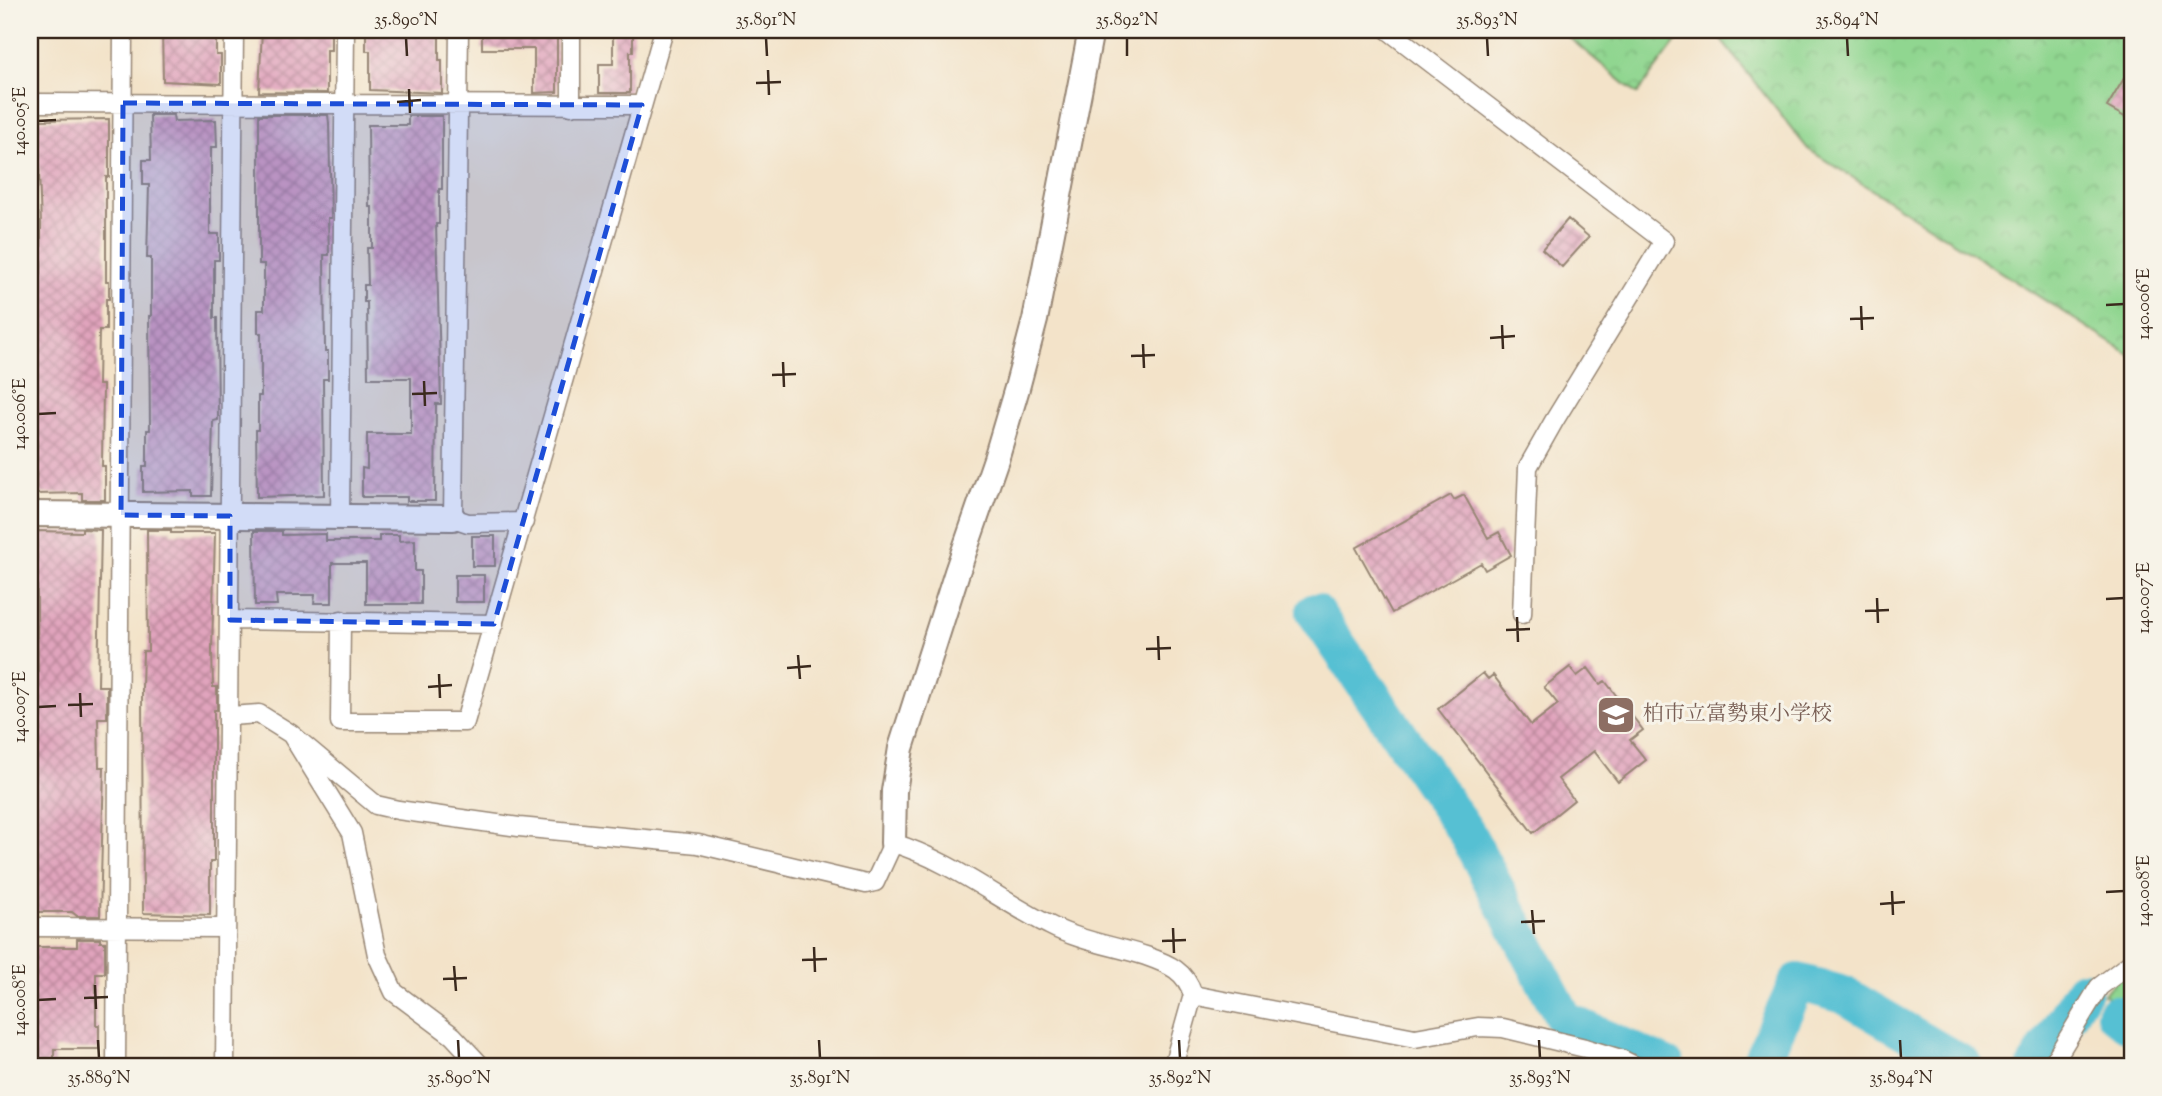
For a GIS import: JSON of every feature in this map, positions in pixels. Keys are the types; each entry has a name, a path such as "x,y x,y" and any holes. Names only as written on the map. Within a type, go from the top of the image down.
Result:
{"street":[{"path":"116,1066 123,30"},
{"path":"225,1066 234,30"},
{"path":"340,517 345,30"},
{"path":"453,518 459,30"},
{"path":"571,30 571,106"},
{"path":"341,620 340,723 466,722 664,30"},
{"path":"230,716 259,715 291,734 376,805 519,827 698,845 866,884 875,882 893,843 894,791 901,748 996,459 1035,320 1091,30"},
{"path":"1388,30 1664,241 1528,467 1522,614"},
{"path":"30,103 642,105"},
{"path":"30,514 453,518 468,523 524,522"},
{"path":"230,620 494,624"},
{"path":"291,734 352,833 377,955 394,992 453,1037 481,1066"},
{"path":"893,843 950,867 1051,926 1172,966 1189,984 1192,995 1173,1066"},
{"path":"30,927 226,928"},
{"path":"2051,1066 2099,988 2132,962"},
{"path":"1192,995 1415,1038 1478,1027 1503,1028 1585,1048 1635,1066"}],"highlighted area":[{"path":"123,103 642,105 494,624 230,620 230,516 121,515"}],"green space":[{"path":"1560,30 1685,30 1637,94"},
{"path":"1713,30 2132,30 2132,356 1808,149"},
{"path":"2132,959 2132,1012 2104,994"}],"building":[{"path":"162,30 216,30 216,55 221,55 221,84 163,81"},
{"path":"262,30 331,30 331,50 327,50 327,93 259,92"},
{"path":"366,30 439,30 442,93 370,90 370,51 366,51"},
{"path":"482,30 557,30 557,92 534,93 534,49 482,49"},
{"path":"613,30 633,30 630,93 599,93 599,64 613,64"},
{"path":"2132,65 2132,121 2107,107"},
{"path":"150,115 173,115 174,121 216,120 217,147 211,147 210,234 219,234 219,260 214,260 218,420 213,421 211,496 193,496 193,491 143,492 143,466 147,466 147,430 150,430 151,258 147,258 149,185 143,185 143,160 151,160"},
{"path":"259,115 328,115 331,218 328,218 329,255 324,255 328,379 323,379 324,495 257,497 256,430 258,396 261,396 261,333 258,333 258,310 264,310 264,264 259,264"},
{"path":"408,116 442,116 442,189 439,189 439,224 436,224 441,404 436,404 435,501 407,501 407,497 362,497 362,468 367,469 367,434 411,434 411,378 368,378 367,302 364,302 364,285 368,285 367,248 372,248 368,125 408,125"},
{"path":"109,119 106,281 109,281 109,299 106,299 106,330 99,330 98,385 103,385 102,466 105,466 105,500 82,500 82,493 36,494 33,279 38,279 38,273 41,273 37,120"},
{"path":"1568,219 1589,237 1562,267 1542,249"},
{"path":"1451,495 1454,500 1464,495 1488,538 1499,532 1511,555 1485,570 1481,563 1392,613 1356,548"},
{"path":"82,529 101,530 98,686 107,686 107,718 98,718 99,767 104,767 100,916 77,916 72,912 30,912 31,843 34,843 30,687 38,687 36,531 82,532"},
{"path":"147,530 215,533 212,650 217,710 214,710 214,862 210,862 210,915 143,913 142,688 143,651 148,651"},
{"path":"254,531 282,531 282,535 326,534 326,541 379,541 379,535 399,535 399,541 415,540 415,571 421,571 421,604 366,604 366,563 332,563 332,603 314,603 315,595 276,595 277,605 255,605"},
{"path":"472,536 495,536 495,566 472,566"},
{"path":"455,575 484,575 484,602 455,602"},
{"path":"1570,667 1577,676 1588,668 1600,684 1605,681 1643,730 1630,740 1646,760 1618,782 1594,751 1558,779 1574,800 1533,833 1438,709 1483,673 1488,679 1493,675 1531,725 1558,704 1544,687"},
{"path":"77,939 100,939 100,942 105,942 105,973 96,973 99,1049 54,1049 54,1066 31,1066 32,947 77,947"}],"waterway":[{"path":"1315,612 1467,834 1565,1020 1666,1066"},
{"path":"1759,1066 1798,982 1844,995 1965,1066"},
{"path":"2036,1066 2083,990"},
{"path":"2115,1014 2132,1025"}],"place":[{"name":"柏市立富勢東小学校","path":"1616,715"}]}
